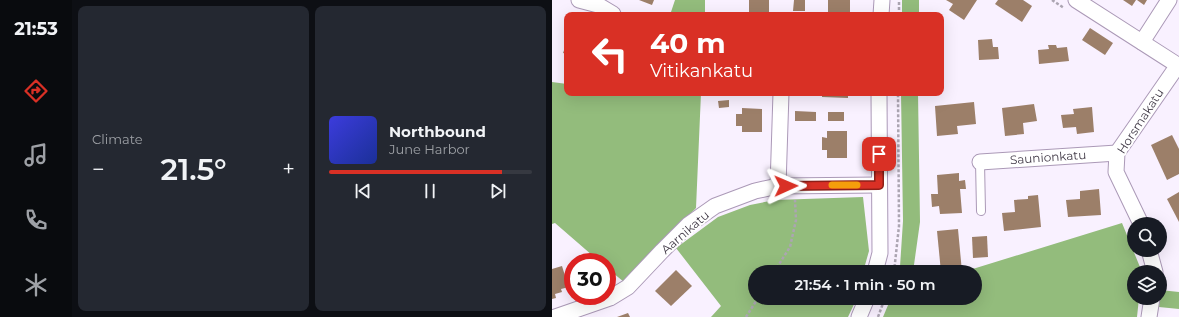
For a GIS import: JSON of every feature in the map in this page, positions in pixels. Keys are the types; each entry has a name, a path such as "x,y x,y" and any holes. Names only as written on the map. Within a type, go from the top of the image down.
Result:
{"street":[{"path":"579,0 598,6 609,12"},
{"path":"881,12 882,0"},
{"path":"1076,0 1178,65"},
{"path":"1142,42 1169,0"},
{"name":"Horsmakatu","path":"1138,217 1116,172 1117,152 1178,65"},
{"path":"778,186 781,96"},
{"path":"877,265 880,253 879,96"},
{"name":"Saunionkatu","path":"980,162 1117,152"},
{"name":"Aarnikatu","path":"555,317 610,298 628,287 683,230 715,206 755,191 778,186 879,185"},
{"path":"859,317 865,305"},
{"path":"1149,317 1151,305"}],"lane":[{"path":"980,162 981,211"}],"path":[{"path":"898,12 899,0"},
{"path":"895,265 899,226 898,96"},
{"path":"778,265 790,246 796,220 795,186"},
{"path":"746,317 754,305"},
{"path":"878,317 882,305"}],"green space":[{"path":"675,0 705,0 705,12 671,12"},
{"path":"902,0 919,0 919,12 902,12"},
{"path":"552,82 564,84 564,96 701,96 696,208 624,282 616,275 616,253 590,253 555,223 552,224"},
{"path":"901,96 918,96 920,222 914,265 900,265 903,221"},
{"path":"863,197 869,251 865,265 748,265 748,305 854,305 848,317 711,317 721,306 676,248 718,217 750,205 775,200"},
{"path":"1122,223 1127,235 1127,257 1136,257 1139,265 1127,265 1127,305 1138,305 1137,317 883,317 888,305 982,305 982,266"},
{"path":"1167,291 1179,292 1179,309 1159,307 1159,305 1167,305"}],"building":[{"path":"639,0 654,0 652,5"},
{"path":"749,0 769,0 769,12 749,12"},
{"path":"794,0 805,0 805,11 793,11"},
{"path":"828,0 850,0 850,12 828,12"},
{"path":"946,0 977,0 964,20 949,10 953,4"},
{"path":"998,0 1023,0 1032,6 1022,22 995,4"},
{"path":"1123,0 1136,0 1132,6"},
{"path":"1137,0 1147,0 1144,5"},
{"path":"1090,28 1113,43 1105,55 1082,40"},
{"path":"992,39 993,47 998,47 999,59 979,60 978,40"},
{"path":"1048,45 1056,45 1057,48 1067,47 1069,61 1039,64 1038,50 1049,49"},
{"path":"848,96 848,98 822,97"},
{"path":"729,100 729,107 719,108 718,101"},
{"path":"974,102 976,124 957,126 958,134 937,136 935,106"},
{"path":"1034,104 1037,121 1023,123 1024,134 1005,136 1002,108"},
{"path":"1092,107 1094,132 1077,134 1076,127 1063,128 1061,115 1074,114 1073,109"},
{"path":"742,108 762,109 762,132 742,132 742,126 736,126 736,114 742,114"},
{"path":"795,111 816,112 816,121 795,121"},
{"path":"828,112 844,112 844,121 828,121"},
{"path":"827,131 847,131 847,158 827,158 827,150 822,150 822,137 827,138"},
{"path":"1172,135 1179,149 1179,174 1167,180 1151,145"},
{"path":"959,173 959,181 965,180 966,189 960,189 962,213 940,214 939,206 932,207 931,194 938,194 937,175"},
{"path":"1099,189 1101,215 1068,217 1066,200 1080,199 1080,191"},
{"path":"1179,192 1179,222 1167,199"},
{"path":"1038,195 1041,227 1004,231 1002,213 1015,212 1014,200 1028,199 1028,196"},
{"path":"958,229 961,265 940,265 937,231"},
{"path":"987,236 988,257 973,258 972,237"},
{"path":"562,266 564,272 564,288 561,289 562,292 555,294 556,298 552,299 552,269"},
{"path":"676,270 692,286 671,306 655,291"},
{"path":"628,313 630,317 617,317"}],"slow traffic":[{"path":"832,185 857,185"}],"route":[{"path":"786,186 879,185 879,154"}]}
